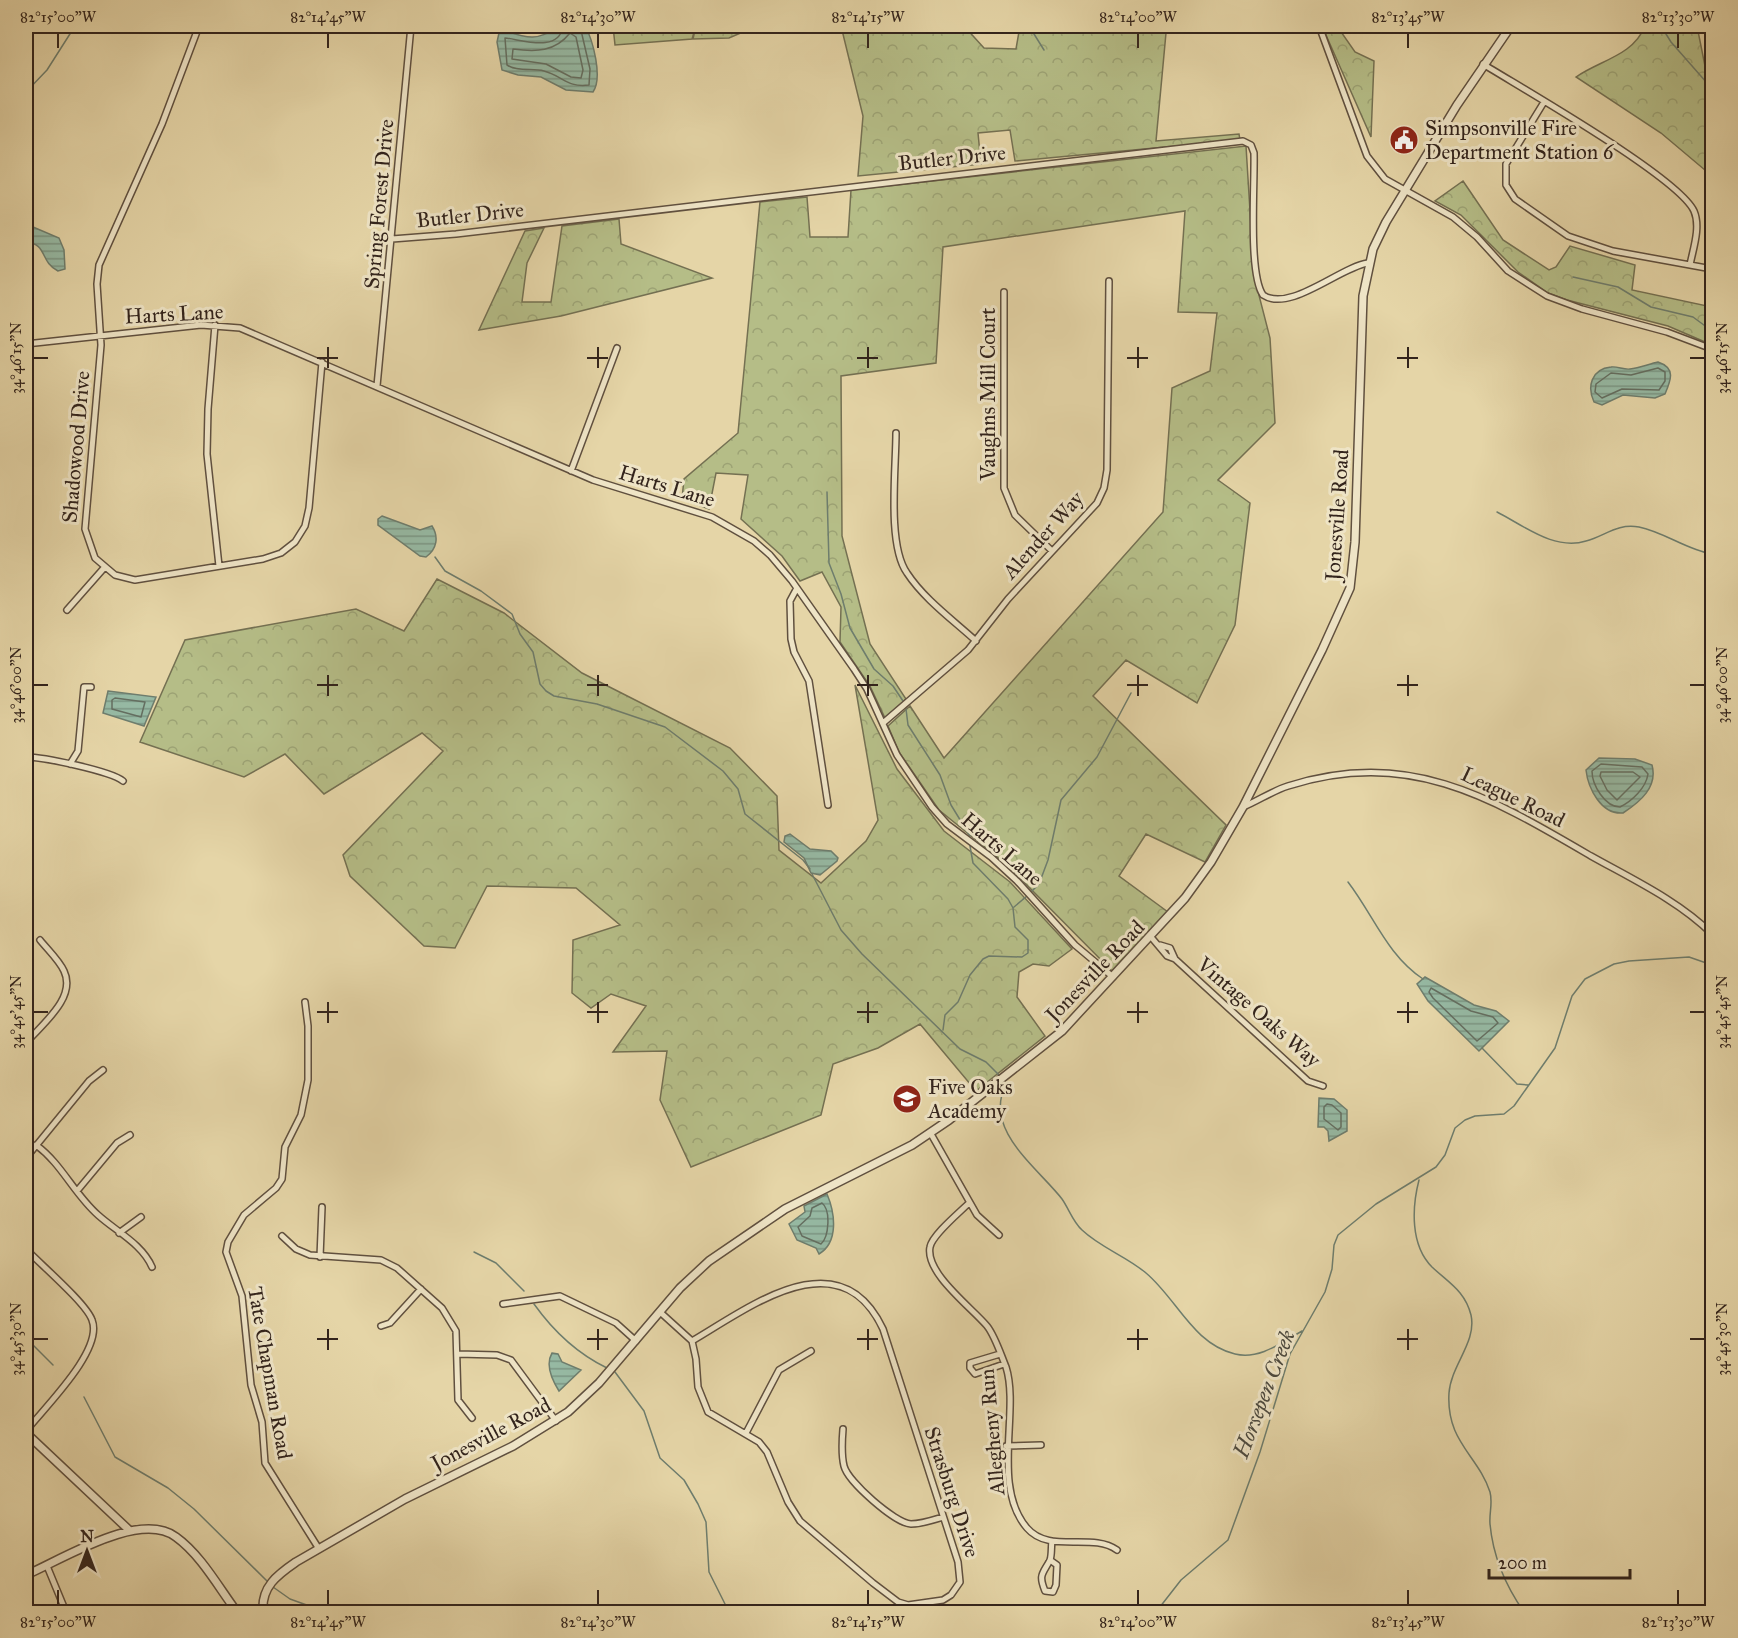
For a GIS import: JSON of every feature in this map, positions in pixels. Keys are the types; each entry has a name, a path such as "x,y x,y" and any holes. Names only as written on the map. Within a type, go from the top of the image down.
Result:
{"street":[{"path":"101,335 97,284 100,259 162,124 199,26"},
{"name":"Spring Forest Drive","path":"378,386 411,26"},
{"path":"1319,26 1367,156 1381,175 1404,191 1454,217 1508,271 1547,296 1582,309 1667,332 1713,349"},
{"name":"Jonesville Road","path":"263,1612 266,1591 276,1577 405,1498 505,1450 556,1421 585,1398 696,1272 745,1235 811,1195 931,1134 1009,1074 1062,1031 1151,937 1197,883 1243,807 1322,650 1350,588 1355,540 1364,296 1368,263 1380,233 1404,191 1483,64 1511,26"},
{"path":"1483,64 1643,165 1689,204 1697,224 1690,265"},
{"path":"1544,102 1506,164 1505,181 1512,196 1565,234 1612,251 1713,269"},
{"name":"Butler Drive","path":"392,239 456,234 1243,141 1249,144 1254,153 1255,247 1258,283 1263,295 1279,298 1300,294 1349,268 1368,263"},
{"name":"Alender Way","path":"883,723 976,641 1008,599 1097,503 1106,483 1109,281"},
{"name":"Vaughns Mill Court","path":"1004,292 1004,488 1015,515 1052,551"},
{"path":"215,324 207,454 219,566"},
{"name":"Harts Lane","path":"26,344 215,324 251,332 571,471 725,523 762,548 796,588 855,669 904,767 941,817 991,857 1029,894 1075,945 1113,977"},
{"name":"Shadowood Drive","path":"101,335 85,529 92,554 104,568"},
{"path":"571,471 617,348"},
{"path":"67,610 104,568 125,578 141,580 276,555 291,546 303,530 309,508 322,362"},
{"path":"896,433 895,533 899,559 912,580 976,641"},
{"path":"796,588 790,601 791,639 794,652 809,681 828,805"},
{"path":"70,764 78,751 84,687 91,687"},
{"path":"26,757 44,758 111,773 123,781"},
{"name":"League Road","path":"1243,807 1288,786 1344,775 1395,774 1436,780 1487,799 1532,821 1682,910 1713,934"},
{"name":"Vintage Oaks Way","path":"1151,937 1167,956 1175,959 1308,1081 1323,1086"},
{"path":"26,1043 61,1002 66,991 64,970 40,940"},
{"name":"Tate Chapman Road","path":"305,1002 308,1026 308,1080 301,1115 285,1147 282,1179 276,1188 244,1215 228,1242 226,1252 242,1296 251,1385 262,1422 265,1463 319,1549"},
{"path":"26,1158 89,1081 103,1070"},
{"path":"931,1134 969,1203 982,1222 999,1235"},
{"path":"77,1191 117,1143 130,1135"},
{"path":"36,1145 55,1161 95,1213 144,1253 152,1267"},
{"name":"Allegheny Run","path":"969,1203 934,1239 930,1247 931,1264 988,1328 1004,1364 1009,1389 1006,1446 1013,1496 1019,1516 1028,1529 1052,1541 1109,1544 1117,1550"},
{"path":"320,1257 322,1207"},
{"path":"120,1233 141,1217"},
{"path":"282,1236 296,1250 320,1257 381,1260 397,1268 442,1308 453,1323 458,1354 458,1400 471,1418"},
{"path":"26,1249 87,1312 92,1321 94,1338 87,1355 26,1432 129,1530"},
{"name":"Strasburg Drive","path":"804,1282 831,1283 861,1297 875,1312 883,1329 960,1569 961,1575 957,1588 943,1600 922,1604 898,1602 800,1521 788,1502 767,1452 746,1432 715,1418 702,1403 692,1341 780,1292 804,1282"},
{"path":"381,1326 390,1323 421,1288"},
{"path":"503,1304 560,1296 616,1323 636,1341"},
{"path":"660,1312 692,1341"},
{"path":"746,1432 779,1370 811,1351"},
{"path":"458,1354 497,1355 511,1360 556,1421"},
{"path":"1000,1354 980,1358 970,1363 970,1368 975,1374 1004,1364"},
{"path":"843,1429 844,1467 850,1479 900,1521 909,1524 943,1517"},
{"path":"1006,1446 1041,1445"},
{"path":"26,1575 129,1530 157,1528 175,1536 237,1612"},
{"path":"1050,1560 1057,1565 1053,1592 1045,1591 1041,1583 1043,1568 1050,1560 1052,1541"},
{"path":"47,1566 66,1612"}],"green space":[{"path":"613,26 757,26 729,38 693,39 695,30 692,39 615,45"},
{"path":"841,26 964,26 984,48 1016,49 1020,26 1151,26 1166,33 1156,141 1239,134 1240,140 1015,161 1010,130 978,133 981,164 858,176 863,116"},
{"path":"1322,26 1337,26 1355,52 1374,61 1371,137"},
{"path":"1645,26 1697,26 1712,101 1712,176 1661,133 1576,77 1624,51 1640,36"},
{"path":"1246,146 1254,276 1270,338 1275,423 1218,480 1250,503 1235,625 1197,703 1126,660 1093,696 1226,825 1205,862 1146,834 1119,876 1168,912 1112,971 1007,865 939,810 899,752 888,726 910,706 944,758 1163,512 1172,388 1210,371 1217,313 1178,312 1185,211 943,247 936,363 841,376 842,536 870,644 906,699 885,718 870,686 840,642 841,607 822,572 800,581 782,556 741,519 748,475 716,473 709,509 682,499 684,479 738,433 760,202 807,197 810,237 848,237 851,190"},
{"path":"1463,181 1503,240 1549,270 1556,267 1570,246 1635,265 1632,290 1712,307 1712,345 1668,326 1548,293 1518,272 1461,215 1435,201"},
{"path":"619,219 621,244 712,278 561,316 479,330 525,231 544,228 527,263 522,302 551,302 562,226"},
{"path":"437,579 504,613 582,673 730,748 777,796 779,850 821,883 866,841 878,820 855,685 897,769 944,831 1010,882 1072,949 1049,966 1033,964 1019,972 1017,997 1045,1036 976,1091 920,1024 878,1048 833,1064 821,1115 691,1167 660,1100 667,1051 613,1052 646,1006 611,994 591,1008 572,993 573,940 620,925 576,888 487,886 455,948 424,946 350,876 343,855 443,751 422,733 324,794 285,754 244,777 140,742 185,640 356,609 404,631"}],"water":[{"path":"560,26 585,26 594,49 597,69 596,86 593,92 566,90 541,77 518,75 502,70 497,42 499,33 503,30 533,37"},
{"path":"26,224 59,238 64,250 65,269 58,271 52,267 38,246 26,242"},
{"path":"1658,362 1670,371 1665,394 1655,398 1623,395 1602,405 1594,402 1591,385 1599,371 1611,367 1628,369"},
{"path":"382,516 420,530 432,526 436,539 435,547 426,557 420,556 378,525 378,519"},
{"path":"108,691 156,697 144,726 103,713"},
{"path":"1599,758 1635,759 1652,765 1650,787 1636,804 1623,813 1608,810 1593,792 1586,770"},
{"path":"790,834 810,849 831,851 838,858 837,861 820,875 811,873 804,858 784,842 785,836"},
{"path":"1425,977 1474,1005 1496,1011 1509,1021 1479,1051 1428,1001 1417,984"},
{"path":"1319,1098 1334,1099 1347,1110 1347,1131 1329,1141 1328,1131 1324,1127 1318,1127"},
{"path":"827,1194 834,1227 830,1242 819,1254 816,1248 797,1240 789,1224 805,1212 804,1206"},
{"path":"552,1353 558,1354 562,1362 581,1370 559,1391 549,1367"}],"waterway":[{"path":"26,92 47,70 75,26"},
{"path":"588,32 656,26"},
{"path":"1029,26 1044,50"},
{"path":"1661,26 1671,42 1707,83 1712,120"},
{"path":"1573,277 1618,287 1651,307 1693,317 1712,331"},
{"path":"827,492 829,563 841,594 850,628 874,669 893,686 903,701"},
{"path":"1497,512 1539,535 1562,543 1586,541 1618,528 1631,526 1648,529 1694,549 1712,554"},
{"path":"435,557 445,571 481,591 512,614 520,634 533,652 540,684 546,691 554,696 597,704 665,727 723,771 738,789 745,814 803,860 810,869"},
{"path":"1032,891 1039,884 1048,860 1061,800 1097,757 1131,693"},
{"path":"906,709 908,725 940,775 951,805 970,836"},
{"path":"943,1030 945,1015 958,1002 970,975 983,959 989,956 1022,957 1028,953 1028,940 1015,927 1013,908 1008,899 973,863 970,846"},
{"path":"812,874 841,930 862,954 960,1049 986,1062 1001,1077"},
{"path":"1348,882 1390,947 1423,979"},
{"path":"1014,907 1027,896"},
{"name":"Horsepen Creek","path":"1156,1612 1181,1580 1228,1540 1260,1452 1290,1354 1325,1292 1338,1235 1376,1204 1436,1167 1445,1155 1455,1128 1465,1120 1475,1116 1504,1114 1514,1106 1555,1048 1572,996 1585,979 1614,964 1629,961 1689,957 1712,965"},
{"path":"1482,1048 1517,1084 1528,1085"},
{"path":"1003,1081 1006,1085 1001,1101 1001,1117 1007,1132 1016,1147 1062,1199 1079,1227 1097,1242 1146,1273 1186,1320 1208,1341 1220,1349 1244,1355 1270,1349 1302,1331"},
{"path":"1419,1180 1414,1214 1416,1237 1420,1248 1432,1267 1461,1293 1471,1315 1470,1335 1454,1373 1449,1393 1452,1424 1457,1436 1485,1479 1490,1492 1490,1524 1497,1559 1511,1592 1524,1612"},
{"path":"474,1252 496,1263 524,1291"},
{"path":"534,1304 566,1341 585,1356 607,1368"},
{"path":"26,1338 53,1365"},
{"path":"615,1372 644,1411 660,1458 684,1480 698,1504 706,1522 709,1572 729,1612"},
{"path":"84,1397 115,1457 168,1488 194,1509 267,1581"},
{"path":"273,1587 290,1599 326,1612"}],"place":[{"name":"Simpsonville Fire Department Station 6","path":"1404,140"},
{"name":"Five Oaks Academy","path":"907,1099"}]}
